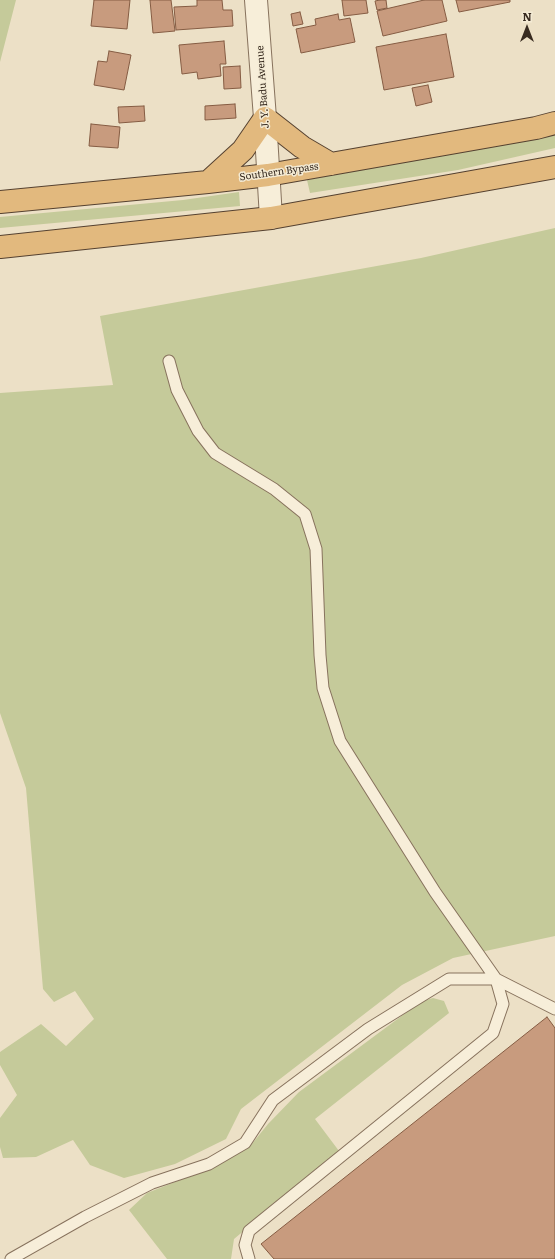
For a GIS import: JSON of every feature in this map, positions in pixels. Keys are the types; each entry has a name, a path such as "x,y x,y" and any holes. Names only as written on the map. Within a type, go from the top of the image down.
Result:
{"highway":[{"path":"208,182 243,150 265,118 302,147 331,164"},
{"name":"Southern Bypass","path":"0,202 268,175 536,128 555,123"},
{"path":"0,247 271,218 555,167"}],"street":[{"name":"J. Y. Badu Avenue","path":"256,0 271,218"}],"lane":[{"path":"169,361 177,390 198,431 215,453 274,489 305,514 316,549 320,655 324,688 340,740 434,892 496,979 503,1004 493,1033 249,1232 245,1245 248,1259"},
{"path":"11,1259 85,1217 152,1183 210,1164 245,1143 273,1100 368,1029 449,979 496,979 555,1009"}],"green space":[{"path":"0,0 16,0 0,62"},
{"path":"555,118 555,148 458,170 310,193 307,180 391,163"},
{"path":"239,192 240,206 0,228 0,217 183,200"},
{"path":"555,228 555,936 453,958 402,985 241,1109 226,1139 175,1164 124,1178 90,1165 73,1140 36,1157 3,1158 0,1147 0,1118 17,1095 0,1065 0,1052 41,1024 66,1046 94,1019 75,991 54,1002 43,989 26,788 0,713 0,393 113,385 100,316 421,258"},
{"path":"433,998 444,1001 449,1013 315,1119 339,1151 234,1239 231,1259 167,1259 129,1210 147,1193 213,1167 251,1145 268,1124 299,1092 411,1009 423,1001"}],"building":[{"path":"94,0 130,0 127,29 91,26"},
{"path":"150,0 171,0 175,31 153,33"},
{"path":"197,0 222,0 223,10 232,10 233,26 176,30 174,7 197,6"},
{"path":"342,0 366,0 368,13 344,16"},
{"path":"386,0 387,8 377,10 375,1"},
{"path":"424,0 442,0 447,21 383,36 377,11"},
{"path":"456,0 510,0 510,2 459,12"},
{"path":"300,12 303,24 293,26 291,14"},
{"path":"338,14 339,20 350,18 355,42 301,53 296,29 316,25 315,19"},
{"path":"446,34 454,77 384,90 376,47"},
{"path":"224,41 226,64 220,64 221,76 198,79 197,72 182,74 179,45"},
{"path":"109,51 131,55 124,90 94,85 98,61 107,62"},
{"path":"240,66 241,88 224,89 223,67"},
{"path":"428,85 432,102 416,106 412,88"},
{"path":"235,104 236,118 205,120 205,106"},
{"path":"144,106 145,121 119,123 118,107"},
{"path":"91,124 120,127 118,148 89,146"},
{"path":"547,1017 555,1028 555,1259 274,1259 261,1244"}]}
